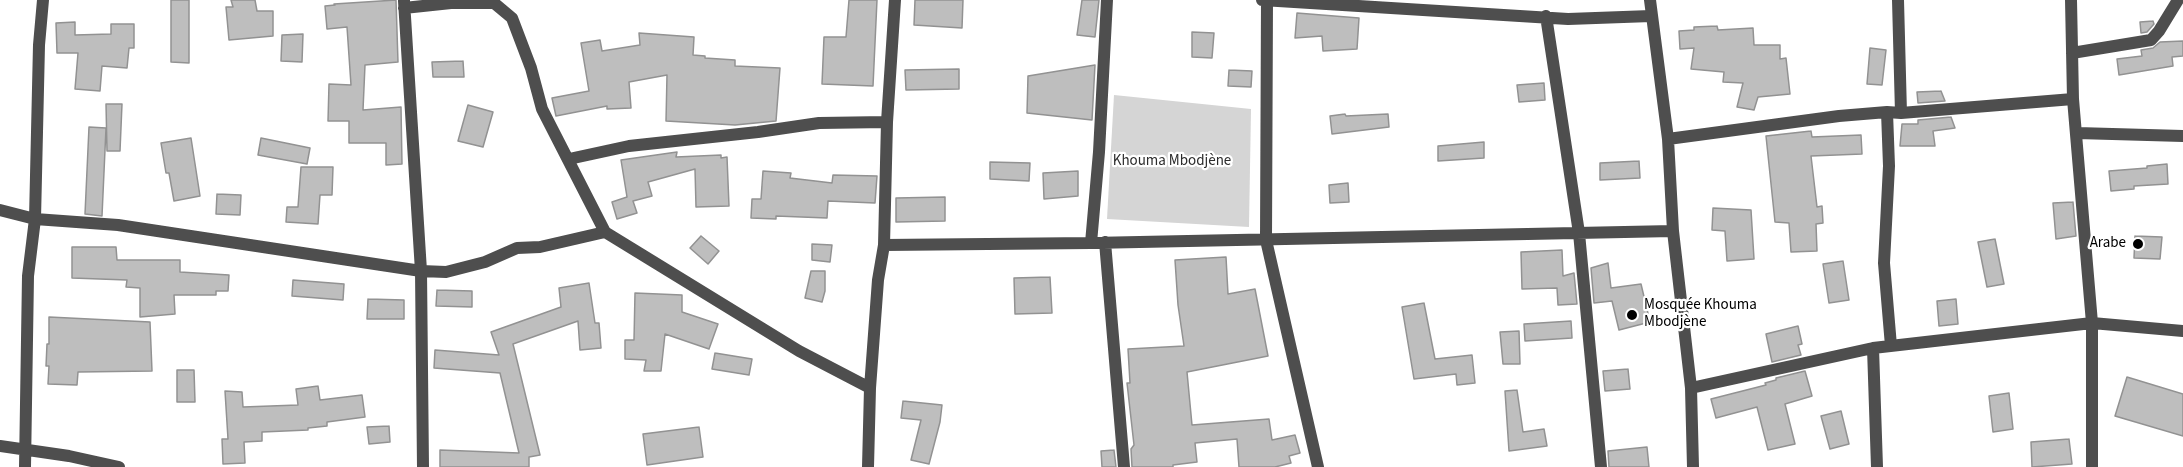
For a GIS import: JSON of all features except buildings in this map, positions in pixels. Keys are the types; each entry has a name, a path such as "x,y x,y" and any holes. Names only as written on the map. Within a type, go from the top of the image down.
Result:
{"street":[{"path":"25,467 28,276 35,219 39,45 43,0"},
{"path":"868,467 870,388 878,280 884,245 887,122 895,0"},
{"path":"1090,243 1099,152 1107,0"},
{"path":"1318,467 1266,240 1265,0 1568,19 1651,16"},
{"path":"1650,0 1668,139 1673,231 1691,388 1693,467"},
{"path":"1898,0 1901,113"},
{"path":"2071,0 2073,99 2092,322 2092,467"},
{"path":"2072,54 2151,40 2178,0"},
{"path":"423,467 421,271 404,4 494,3 512,18 531,68 542,109 605,232 799,351 870,388"},
{"path":"1546,16 1579,233 1601,467"},
{"path":"1668,139 1887,112 1901,113 2073,99"},
{"path":"1887,112 1889,166 1884,263 1891,346"},
{"path":"569,159 629,146 819,123 887,122"},
{"path":"2077,133 2183,136"},
{"path":"0,210 35,219 118,225 421,271 446,272 485,262 517,248 540,247 605,232"},
{"path":"884,245 1673,231"},
{"path":"1105,242 1124,467"},
{"path":"1691,388 1874,348 2092,322 2183,331"},
{"path":"1874,348 1877,467"},
{"path":"0,446 69,456 119,467"}],"green space":[{"name":"Khouma Mbodjène","path":"1114,95 1251,109 1249,227 1107,219"}],"place":[{"name":"Arabe","path":"2138,244"},
{"name":"Mosquée Khouma Mbodjène","path":"1632,315"}]}
